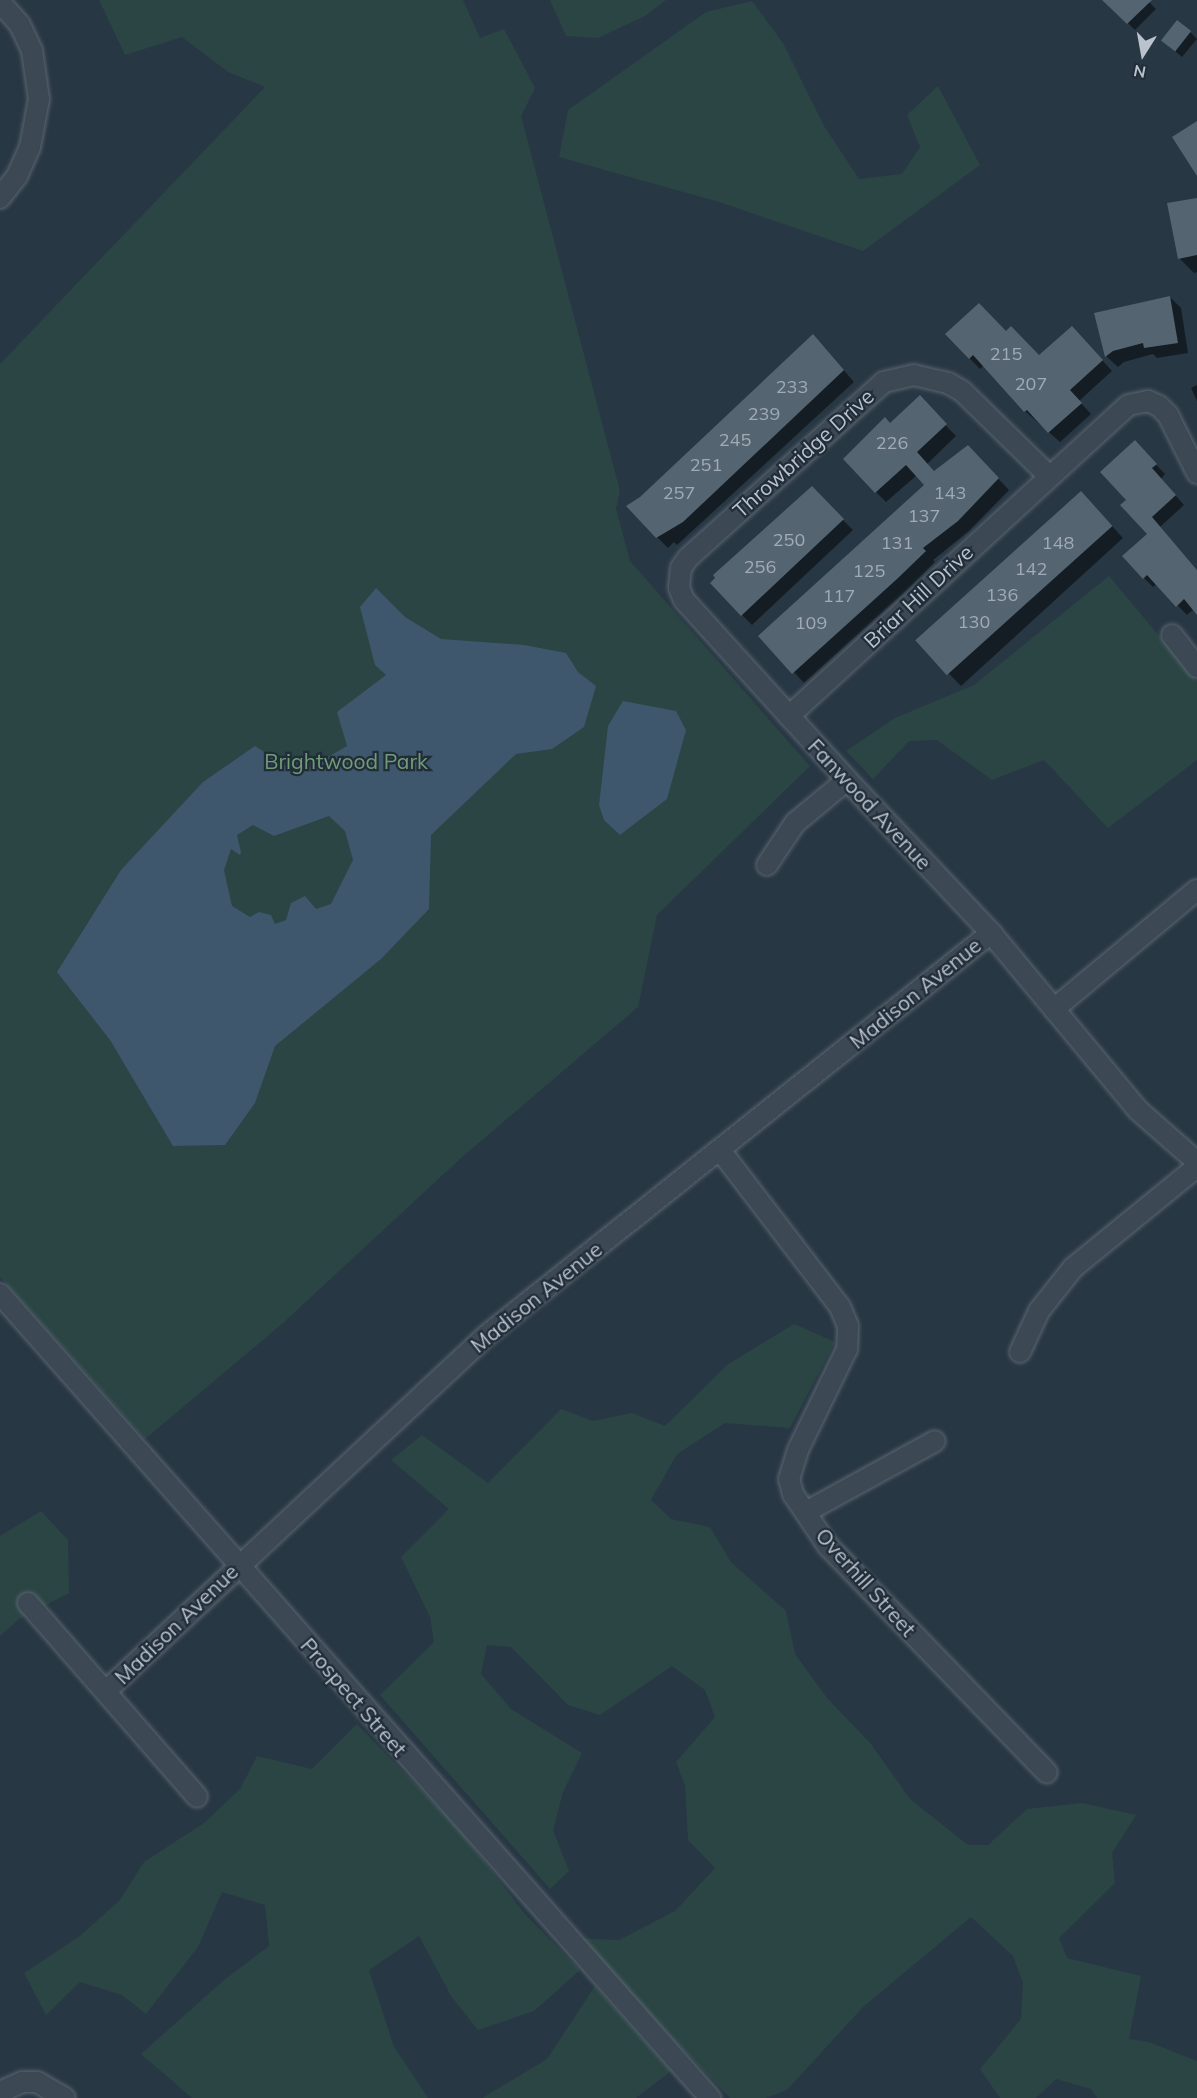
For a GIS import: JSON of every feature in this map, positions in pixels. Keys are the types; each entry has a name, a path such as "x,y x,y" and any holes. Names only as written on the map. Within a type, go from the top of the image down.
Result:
{"street":[{"path":"0,2 20,25 32,51 39,99 30,147 17,176 0,198"},
{"name":"Throwbridge Drive","path":"684,600 679,578 688,558 884,382 914,375 948,383 962,391 1048,475"},
{"name":"Briar Hill Drive","path":"789,716 1048,475 1137,401 1148,401 1168,415 1197,473"},
{"name":"Fanwood Avenue","path":"684,600 847,780 991,933 1138,1110 1197,1162"},
{"path":"1172,635 1197,667"},
{"path":"767,865 795,823 847,780"},
{"path":"1054,1009 1197,890"},
{"name":"Madison Avenue","path":"106,1690 487,1335 991,933"},
{"name":"Overhill Street","path":"720,1149 840,1307 848,1326 847,1349 798,1450 789,1479 793,1494 828,1546 1047,1773"},
{"path":"1020,1352 1039,1311 1072,1268 1197,1167"},
{"name":"Prospect Street","path":"0,1294 710,2098"},
{"path":"806,1512 935,1441"},
{"path":"28,1603 106,1690 194,1794"},
{"path":"0,2092 22,2082 37,2082 65,2098"}],"green space":[{"name":"Brightwood Park","path":"99,0 463,0 480,38 504,29 535,88 521,116 620,491 616,509 630,561 810,766 657,915 638,1007 461,1158 283,1323 145,1439 0,1277 0,364 265,87 228,72 182,37 125,55"},
{"path":"550,0 666,0 645,16 598,38 566,36"},
{"path":"752,1 783,43 824,126 859,179 902,174 920,147 907,115 938,86 980,165 863,251 719,202 559,157 568,110 706,12"},
{"path":"1109,576 1197,681 1197,760 1108,828 1044,760 992,780 937,740 909,741 873,779 846,751 895,718 974,685"},
{"path":"794,1324 835,1342 790,1428 725,1423 677,1454 651,1500 671,1519 710,1527 731,1562 786,1611 795,1654 827,1698 871,1744 910,1799 968,1845 988,1845 1027,1809 1082,1803 1136,1815 1112,1853 1115,1883 1059,1938 1067,1958 1141,1976 1129,2039 1149,2042 1197,2061 1197,2098 1097,2098 1091,2089 1056,2079 1036,2098 1000,2098 980,2069 1021,2019 1023,1983 1013,1956 971,1917 863,2007 787,2090 766,2098 730,2098 575,1938 619,1940 675,1911 715,1868 688,1840 685,1786 676,1762 715,1717 705,1690 672,1666 600,1715 568,1705 511,1647 487,1645 481,1674 511,1709 582,1753 563,1792 553,1830 569,1871 550,1889 380,1695 434,1642 430,1617 401,1557 449,1509 391,1460 422,1435 488,1483 561,1409 593,1421 632,1413 665,1426 727,1365"},
{"path":"41,1511 68,1540 69,1593 19,1619 0,1636 0,1536"},
{"path":"357,1724 460,1830 525,1914 580,1970 534,2011 478,2030 451,1996 419,1936 369,1970 394,2047 428,2098 192,2098 141,2054 224,1980 269,1946 265,1905 222,1892 198,1947 146,2014 122,1995 80,1982 46,2015 24,1973 81,1935 120,1900 144,1862 204,1823 240,1789 257,1756 312,1769"},
{"path":"595,1986 671,2071 636,2098 482,2098 547,2059"}],"water":[{"path":"376,588 405,617 441,639 524,645 566,653 578,672 596,686 584,727 552,749 516,754 431,835 429,909 381,959 275,1046 255,1103 225,1145 173,1146 110,1040 57,972 121,870 203,782 255,746 298,774 347,746 337,712 386,675 375,665 360,607","holes":["329,816 345,831 353,860 331,904 316,909 305,896 291,903 286,920 275,924 271,915 259,912 250,917 232,906 224,870 231,849 240,855 237,835 253,825 274,836"]},
{"path":"623,701 676,711 686,730 667,799 620,835 604,820 599,805 608,726"}],"building":[{"path":"1102,0 1152,0 1127,24"},
{"path":"1177,20 1191,31 1175,52 1161,40"},
{"path":"1197,121 1197,176 1172,137"},
{"path":"1197,198 1197,255 1178,259 1167,203"},
{"path":"1170,296 1178,343 1144,348 1143,343 1113,351 1105,357 1094,313"},
{"path":"979,303 1006,331 1011,326 1039,355 1072,326 1103,360 1070,390 1082,403 1048,433 1027,410 1024,412 973,355 969,359 945,334"},
{"path":"813,334 844,370 683,522 656,538 626,506 640,497"},
{"path":"920,395 947,424 917,452 934,471 968,445 999,478 958,521 923,548 926,551 897,579 792,674 758,636 924,485 906,465 875,493 843,459 885,417 890,423"},
{"path":"1135,440 1157,464 1152,468 1176,495 1152,517 1197,570 1197,615 1184,599 1176,607 1147,575 1143,579 1122,556 1147,534 1120,505 1126,500 1100,472"},
{"path":"812,486 844,519 741,616 710,583 715,578 713,575"},
{"path":"1081,491 1112,526 947,675 915,640"}]}
